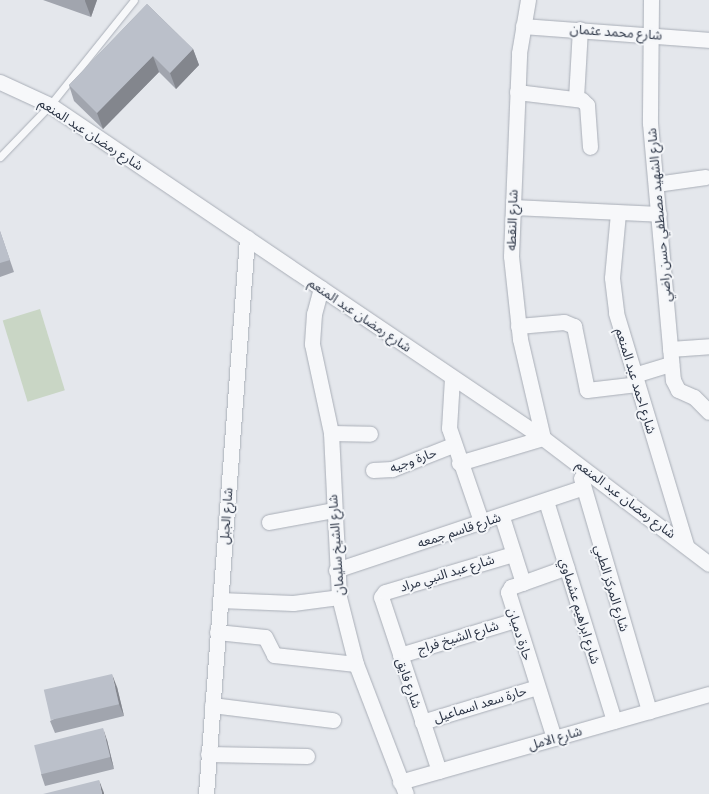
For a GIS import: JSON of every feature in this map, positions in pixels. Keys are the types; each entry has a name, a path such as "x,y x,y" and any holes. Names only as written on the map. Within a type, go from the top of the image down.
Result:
{"street":[{"name":"شارع النقطه","path":"528,0 523,26 518,92 513,207 512,285 518,326 543,438"},
{"name":"شارع الشهيد مصطفي حسن راضي","path":"651,0 649,33 650,123 674,386 694,396 709,412"},
{"name":"شارع محمد عثمان","path":"523,26 649,33 709,40"},
{"path":"576,98 580,29"},
{"name":"شارع رمضان عبد المنعم","path":"0,82 50,105 248,238 452,378 543,438 580,464 709,564"},
{"path":"518,92 576,98 587,105 590,146"},
{"path":"656,184 706,176"},
{"path":"513,207 659,214"},
{"name":"شارع احمد عبد المنعم","path":"618,213 612,260 613,296 636,379 686,545"},
{"name":"شارع الجبل","path":"206,794 217,632 248,238"},
{"name":"شارع الشيخ سليمان","path":"321,288 314,314 312,344 331,433 333,510 339,597 356,664 403,788"},
{"path":"518,326 564,322 574,326 587,390 636,379 671,356 709,346"},
{"path":"452,378 448,411 453,445 482,524"},
{"path":"331,433 370,434"},
{"path":"459,463 543,438"},
{"name":"حارة وجيه","path":"373,470 392,469 453,445"},
{"name":"شارع المركز الطبي","path":"580,464 581,488 649,711"},
{"name":"شارع قاسم جمعه","path":"336,570 482,524 581,488"},
{"name":"شارع ابراهيم عشماوي","path":"546,501 614,721"},
{"path":"269,522 333,510"},
{"path":"502,517 523,583"},
{"name":"شارع عبد النبي مراد","path":"382,594 513,554"},
{"name":"حارة دميان","path":"554,738 515,620 508,592 523,583 566,567"},
{"name":"شارع فايق","path":"382,594 400,655 439,771"},
{"path":"220,600 293,603 339,597"},
{"name":"شارع الشيخ فراج","path":"400,655 515,620"},
{"path":"217,632 265,637 271,653 276,655 356,664"},
{"name":"حارة سعد اسماعيل","path":"422,722 537,687"},
{"name":"شارع الامل","path":"403,788 439,771 709,694"},
{"path":"212,704 333,720"},
{"path":"208,754 307,756"}],"lane":[{"path":"0,157 50,105 134,0"}],"green space":[{"path":"40,309 65,390 28,402 3,320"}],"building":[{"path":"147,4 193,49 170,73 153,56 97,113 69,85"},
{"path":"0,231 10,260 0,263"},
{"path":"112,674 119,704 51,720 44,690"},
{"path":"103,728 110,757 41,774 34,745"},
{"path":"99,780 102,794 43,794"}]}
